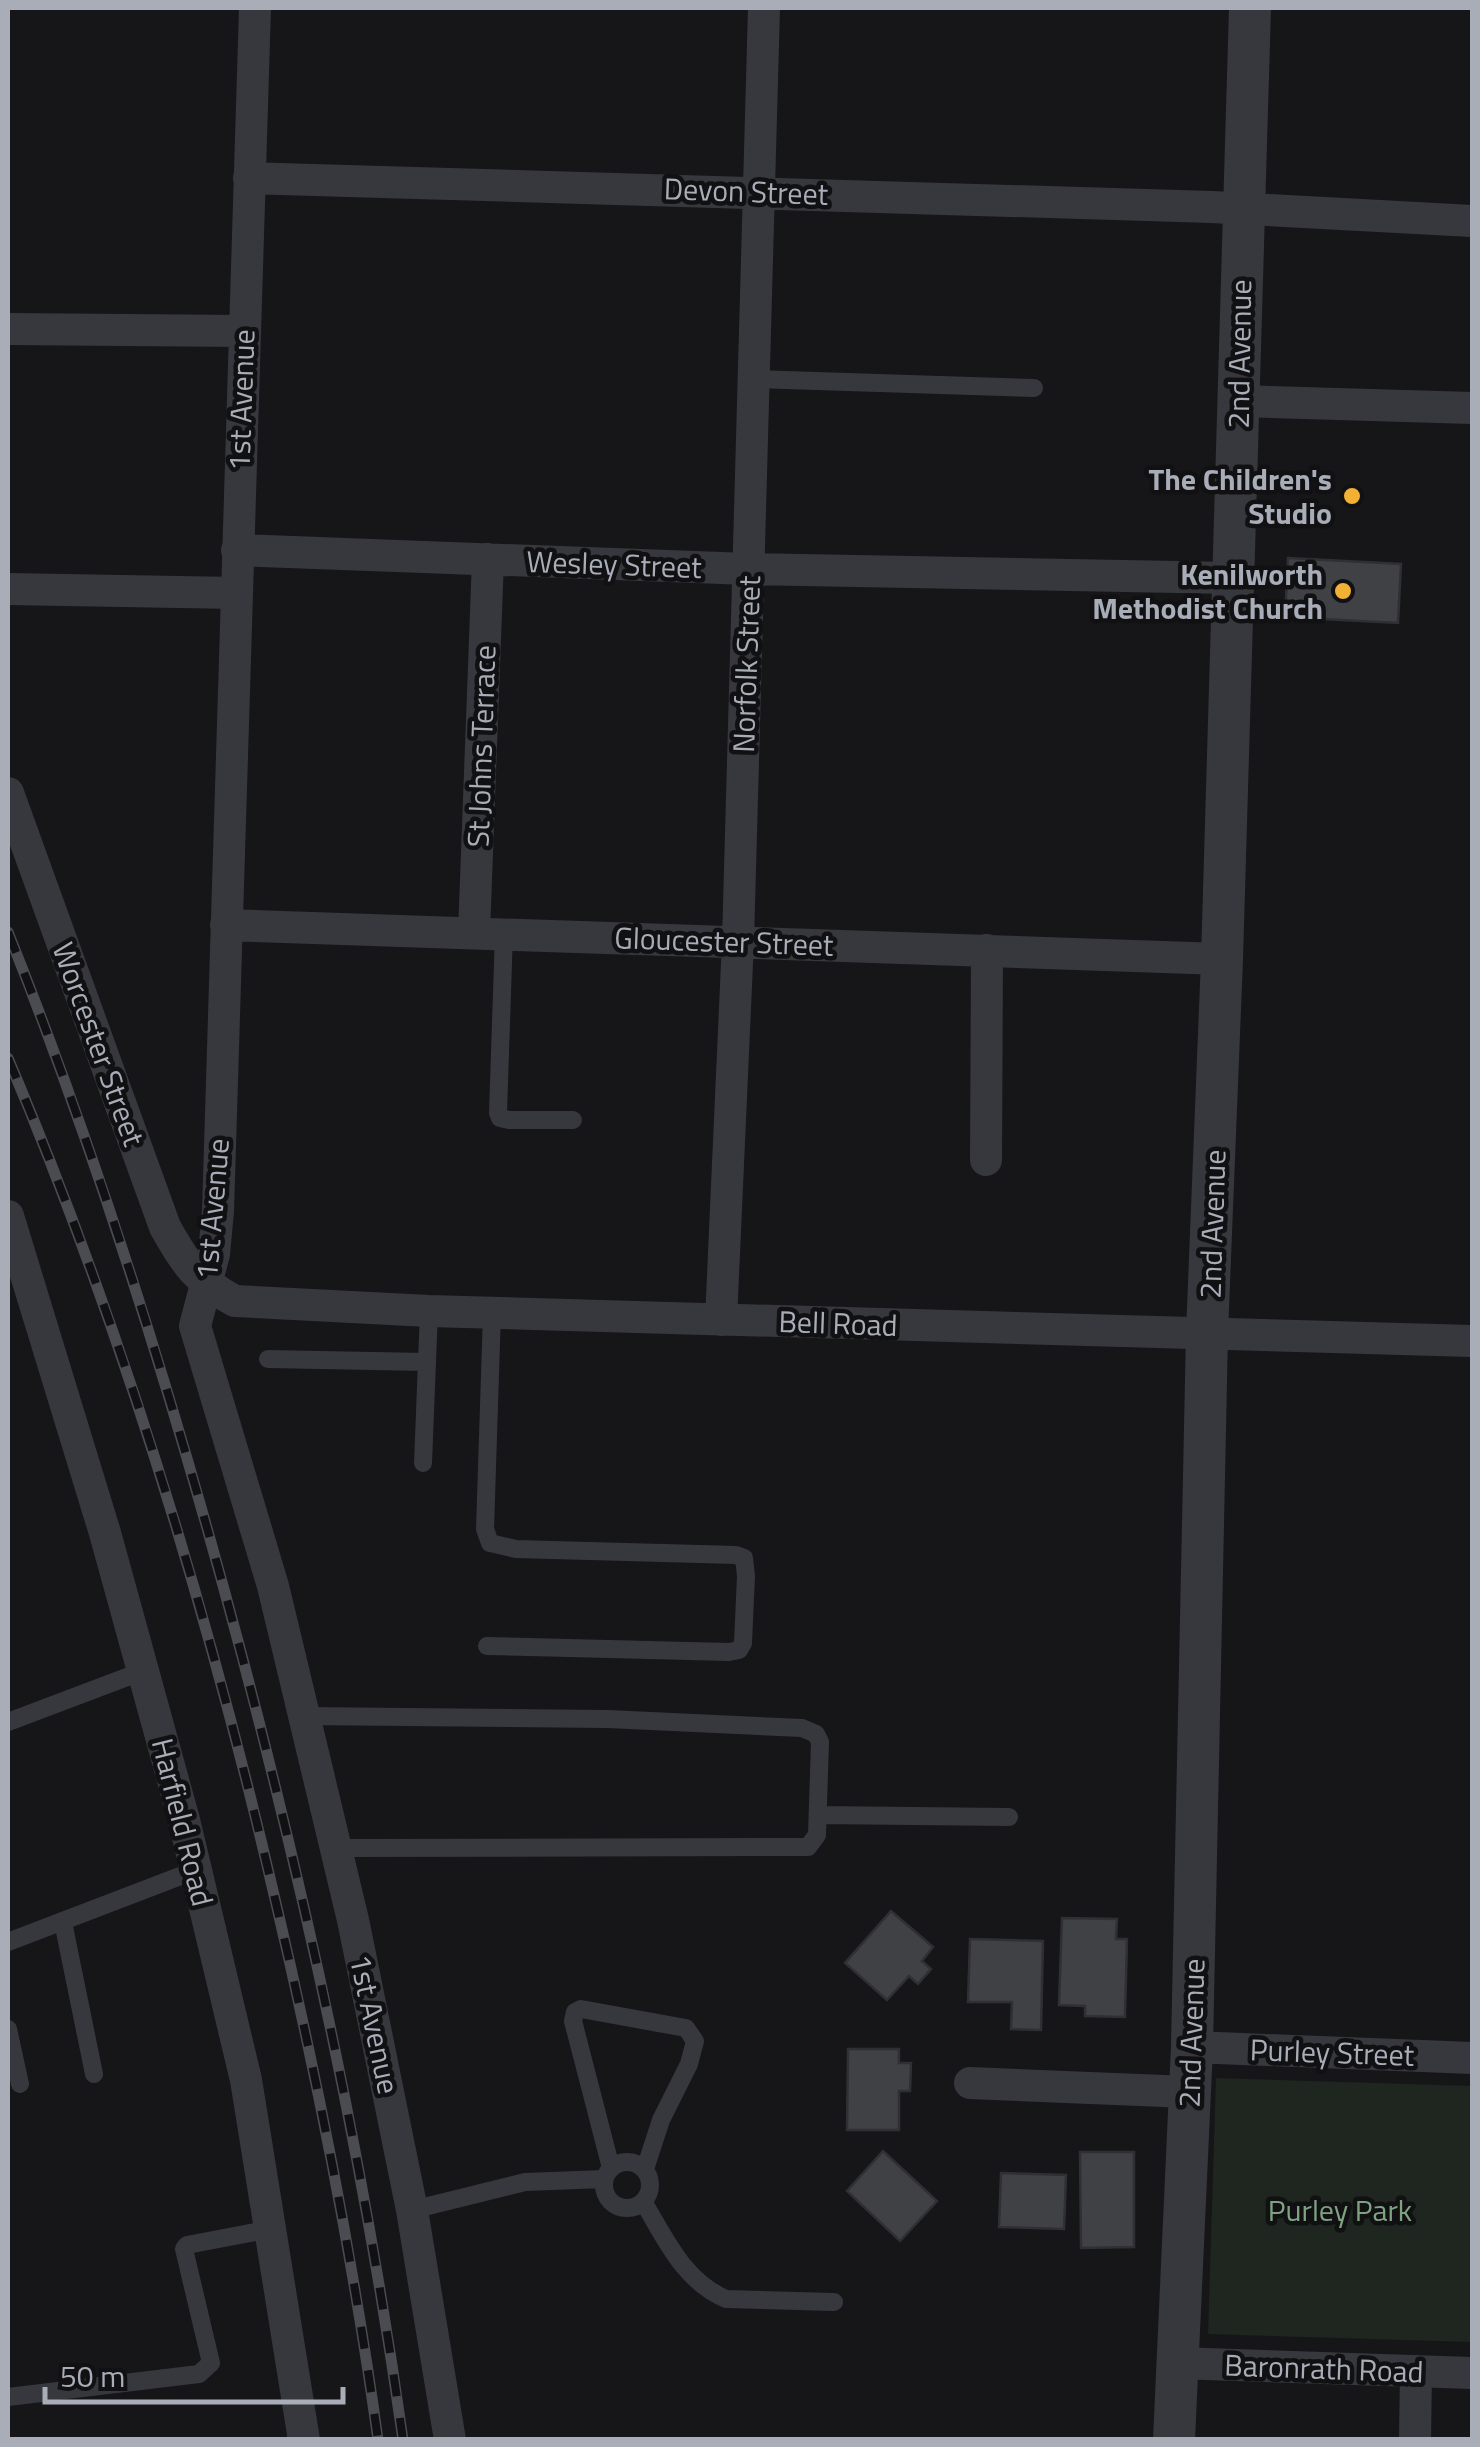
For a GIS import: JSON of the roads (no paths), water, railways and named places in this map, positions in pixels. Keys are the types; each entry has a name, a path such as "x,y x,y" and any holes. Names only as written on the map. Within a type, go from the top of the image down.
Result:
{"street":[{"name":"1st Avenue","path":"255,8 218,1212 196,1326 273,1586 337,1848 412,2210 450,2440"},
{"name":"Norfolk Street","path":"721,1320 738,942 764,8"},
{"name":"2nd Avenue","path":"1174,2440 1192,2046 1207,1333 1250,8"},
{"name":"Devon Street","path":"249,178 1212,207 1472,221"},
{"path":"8,328 243,332"},
{"path":"1239,401 1472,408"},
{"name":"Wesley Street","path":"237,550 748,569 1232,578"},
{"name":"St Johns Terrace","path":"488,559 489,933"},
{"path":"8,589 236,593"},
{"name":"Worcester Street","path":"8,793 165,1226 185,1263 206,1286"},
{"name":"Gloucester Street","path":"226,925 1222,958"},
{"path":"986,1160 987,950"},
{"name":"Harfield Road","path":"8,1216 73,1427 196,1870 246,2080 304,2440"},
{"name":"Bell Road","path":"206,1286 234,1300 429,1311 1472,1341"},
{"name":"Purley Street","path":"1192,2046 1472,2058"},
{"path":"970,2083 1189,2092"},
{"name":"Baronrath Road","path":"1176,2363 1472,2373"},
{"path":"1415,2440 1416,2371"}],"lane":[{"path":"752,379 1034,388"},
{"path":"489,933 499,1116 510,1120 573,1120"},
{"path":"423,1463 429,1311"},
{"path":"487,1646 739,1650 743,1643 746,1576 744,1558 736,1555 516,1550 490,1544 485,1529 492,1313"},
{"path":"268,1359 426,1362"},
{"path":"8,1722 143,1671"},
{"path":"304,1716 608,1719 802,1728 816,1734 820,1742 814,1842 796,1848 337,1848"},
{"path":"818,1815 1009,1817"},
{"path":"8,1942 196,1870"},
{"path":"63,1922 94,2074"},
{"path":"412,2210 525,2182 607,2173 622,2162 645,2169 651,2180 644,2203 633,2209 620,2208 610,2202 604,2191 607,2173 573,2021 581,2009 686,2028 695,2041 645,2169"},
{"path":"8,2028 20,2084"},
{"path":"644,2203 684,2270 712,2294 726,2299 834,2302"},
{"path":"8,2397 199,2374 206,2370 212,2363 184,2249 187,2245 271,2229"}],"railway":[{"path":"8,932 75,1110 136,1290 242,1656 291,1850 334,2045 372,2242 403,2440"},
{"path":"8,1058 50,1160 125,1368 160,1472 221,1684 275,1899 319,2100 378,2440"}],"place":[{"name":"The Children's Studio","path":"1352,496"},
{"name":"Kenilworth Methodist Church","path":"1343,591"}],"park label":[{"name":"Purley Park","path":"1340,2210"}]}
